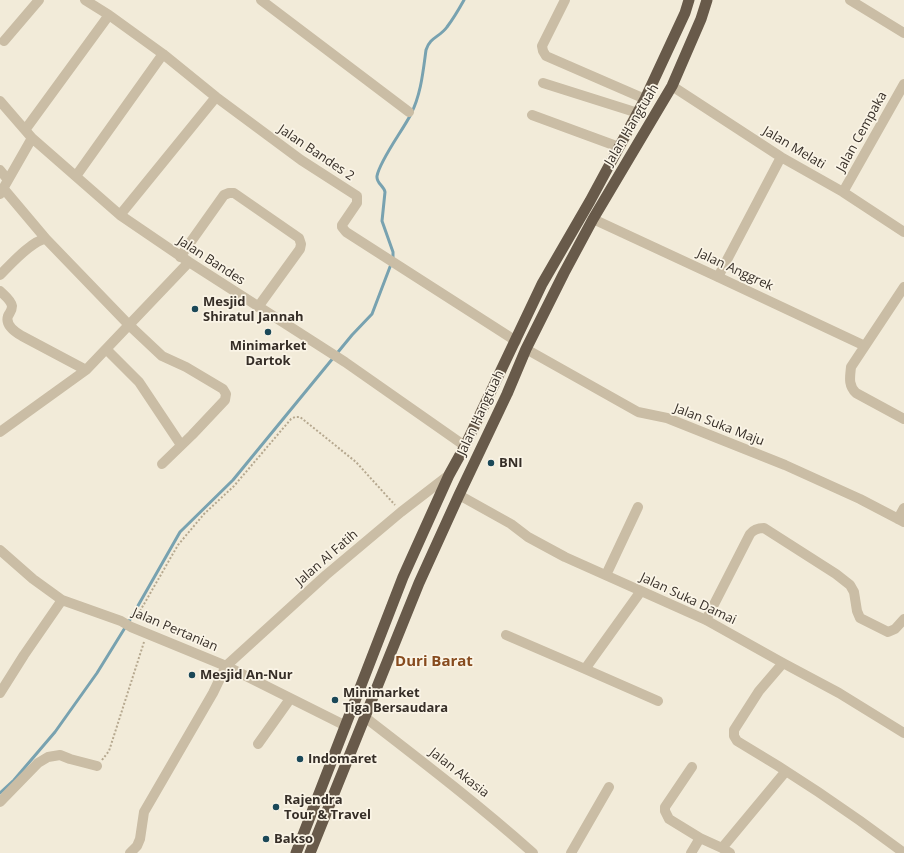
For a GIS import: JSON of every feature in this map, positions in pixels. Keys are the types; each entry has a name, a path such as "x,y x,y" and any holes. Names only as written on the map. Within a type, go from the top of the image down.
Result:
{"highway":[{"name":"Jalan Hangtuah","path":"296,853 403,577 449,475 494,387 542,284 638,113 685,13 689,0"},
{"name":"Jalan Hangtuah","path":"310,853 366,718 419,583 507,394 526,349 593,219 672,86 701,18 707,0"},
{"path":"685,13 701,18"},
{"path":"494,387 507,394"}],"street":[{"path":"4,41 39,0"},
{"name":"Jalan Bandes 2","path":"85,0 109,15 163,54 216,97 301,160 357,196 357,203 344,221 342,227 346,232 516,341"},
{"path":"261,0 409,112"},
{"path":"565,0 542,46 542,51 546,56 645,99"},
{"path":"850,0 904,33"},
{"path":"4,187 28,134 109,15"},
{"path":"76,176 163,54"},
{"path":"543,82 638,113"},
{"name":"Jalan Cempaka","path":"843,192 904,84"},
{"name":"Jalan Melati","path":"672,86 781,157 843,192 904,232"},
{"path":"120,215 216,97"},
{"name":"Jalan Bandes","path":"0,101 28,134 120,215 184,259 320,345 465,446"},
{"path":"532,115 620,147"},
{"path":"718,276 781,157"},
{"path":"0,170 4,187 46,239 129,325 162,356 197,373 225,391 225,400 162,464"},
{"path":"0,432 86,370 129,325 184,259 224,195 229,193 234,193 299,238 301,241 300,249 258,307"},
{"name":"Jalan Anggrek","path":"593,219 718,276 865,346"},
{"path":"0,275 34,243 46,239"},
{"path":"904,288 851,367 850,381 853,390 904,419"},
{"path":"0,291 12,304 12,310 8,316 8,320 11,327 16,332 86,370"},
{"path":"106,349 139,382 181,445"},
{"name":"Jalan Suka Maju","path":"526,349 638,412 667,418 785,465 860,499 901,520"},
{"name":"Jalan Al Fatih","path":"226,666 326,575 401,512 449,475"},
{"name":"Jalan Suka Damai","path":"459,495 511,524 528,537 565,557 706,620 839,693 904,733"},
{"path":"606,575 638,507"},
{"path":"901,520 904,508"},
{"path":"706,620 750,534 753,530 760,528 764,528 836,574 850,585 856,597 858,615 863,621 888,632 895,629 904,618"},
{"name":"Jalan Pertanian","path":"1,553 62,600 127,624 226,666 346,726"},
{"path":"585,670 641,591"},
{"path":"0,693 62,600"},
{"path":"506,635 658,701"},
{"path":"783,663 759,691 734,730 737,741 786,771 872,829 904,853"},
{"path":"130,853 137,846 140,839 144,812 213,693 226,666"},
{"path":"258,744 290,699"},
{"name":"Jalan Akasia","path":"366,718 490,815 533,853"},
{"path":"0,802 38,763 48,757 60,755 70,760 97,766"},
{"path":"692,767 665,807 665,811 669,819 700,838 726,850 786,771"},
{"path":"571,853 609,787"},
{"path":"691,853 700,838"}],"path":[{"path":"127,624 178,544 204,514 234,486 294,417 300,417 356,462 401,512"},
{"path":"97,766 109,751 147,633"}],"waterway":[{"path":"0,793 14,780 55,732 97,673 131,618 180,532 233,480 352,335 372,314 393,259 393,252 382,221 385,192 377,178 379,169 411,114 417,99 426,50 430,42 447,27 464,0"}],"place":[{"name":"Mesjid Shiratul Jannah","path":"195,309"},
{"name":"Minimarket Dartok","path":"268,332"},
{"name":"BNI","path":"491,463"},
{"name":"Mesjid An-Nur","path":"192,675"},
{"name":"Minimarket Tiga Bersaudara","path":"335,700"},
{"name":"Indomaret","path":"300,759"},
{"name":"Rajendra Tour & Travel","path":"276,807"},
{"name":"Bakso","path":"266,839"}],"district":[{"name":"Duri Barat","path":"434,662"}]}
